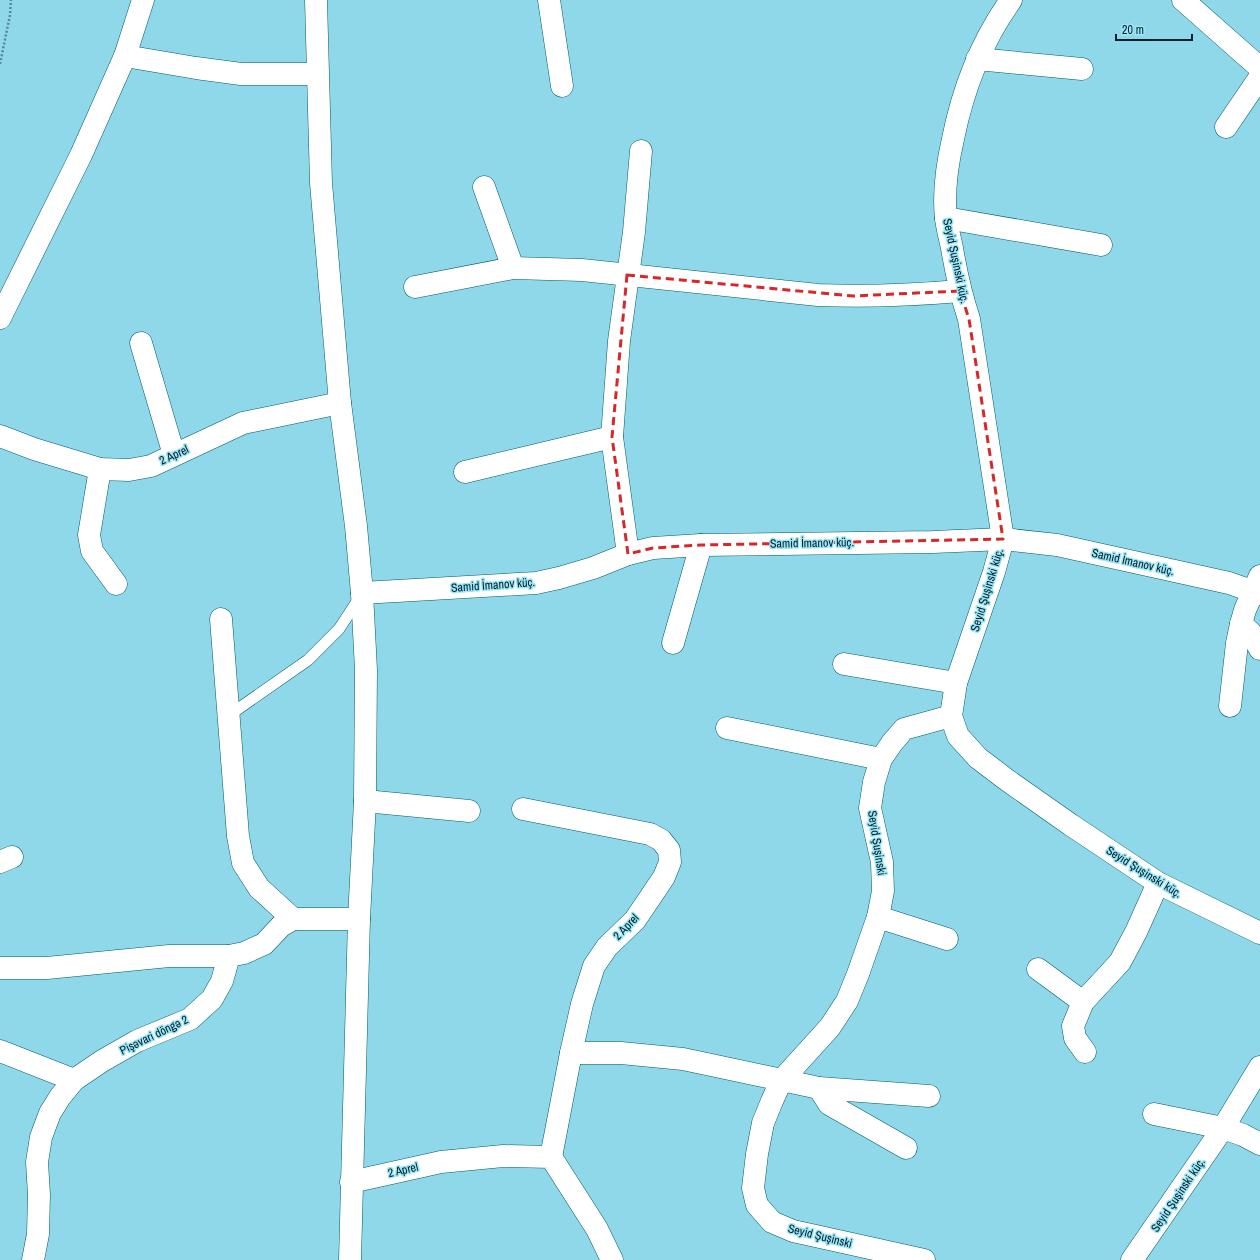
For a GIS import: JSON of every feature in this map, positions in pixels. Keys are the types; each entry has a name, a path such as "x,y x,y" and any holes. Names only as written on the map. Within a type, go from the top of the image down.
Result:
{"street":[{"path":"0,318 81,155 125,56 143,0"},
{"path":"316,0 321,183 340,402 356,526 362,593 366,670 365,801 359,919 350,1260"},
{"path":"549,0 562,86"},
{"name":"Seyid Şuşinski küç.","path":"1011,0 986,39 977,59 958,112 948,158 945,183 946,218 960,291 969,319 1003,539 994,572 956,683 951,716 958,736 978,758 1071,825 1158,883 1260,933"},
{"path":"1183,0 1260,68"},
{"path":"125,56 241,74 317,74"},
{"path":"977,59 1082,69"},
{"path":"1226,128 1260,78"},
{"path":"628,554 612,437 618,341 634,232 641,151"},
{"path":"484,187 513,268"},
{"path":"946,218 1101,245"},
{"path":"415,288 513,268 582,270 818,295 894,296 960,291"},
{"path":"141,343 174,455"},
{"name":"2 Aprel","path":"2,441 100,469 129,470 151,466 243,424 340,402"},
{"path":"465,472 612,437"},
{"path":"100,469 89,534 92,551 116,584"},
{"name":"Samid İmanov küç.","path":"362,593 536,583 593,568 628,554 653,548 701,545 925,542 1003,539 1057,545 1229,583 1258,587"},
{"path":"673,643 701,545"},
{"path":"1230,706 1237,643 1241,624 1258,587"},
{"path":"221,619 238,836 244,863 259,888 293,919"},
{"path":"1241,624 1251,633 1260,649"},
{"path":"844,664 956,683"},
{"name":"Seyid Şuşinski","path":"924,1260 792,1231 772,1222 757,1205 753,1188 763,1123 781,1080 830,1027 847,1001 878,917 883,891 882,862 870,808 874,782 881,759 892,742 904,730 951,716"},
{"path":"727,728 881,759"},
{"path":"365,801 469,811"},
{"name":"2 Aprel","path":"352,1182 441,1162 503,1156 551,1157 582,1004 594,966 607,947 635,920 664,877 670,862 669,850 661,840 650,834 523,809"},
{"path":"1086,1052 1075,1038 1073,1026 1083,1002 1120,962 1136,932 1158,883"},
{"path":"878,917 947,939"},
{"path":"0,968 47,968 169,956 229,956 244,953 264,944 282,926 293,919 359,919"},
{"name":"Pişəvari döngə 2","path":"33,1260 38,1234 39,1195 37,1162 41,1138 50,1113 60,1097 74,1080 137,1041 190,1019 212,999 222,981 229,956"},
{"path":"1038,969 1083,1002"},
{"path":"0,1051 74,1080"},
{"path":"571,1053 621,1053 683,1059 819,1088 929,1096"},
{"name":"Seyid Şuşinski küç.","path":"1132,1260 1223,1128 1260,1067"},
{"path":"819,1088 829,1104 906,1148"},
{"path":"1154,1114 1223,1128 1260,1144"},
{"path":"551,1157 597,1229 612,1260"}],"lane":[{"path":"228,716 308,660 339,629 362,593"}],"path":[{"path":"0,64 10,15 10,0"}],"highlighted area":[{"path":"627,275 853,296 960,291 969,319 1003,539 701,545 653,548 628,554 612,437"}]}
